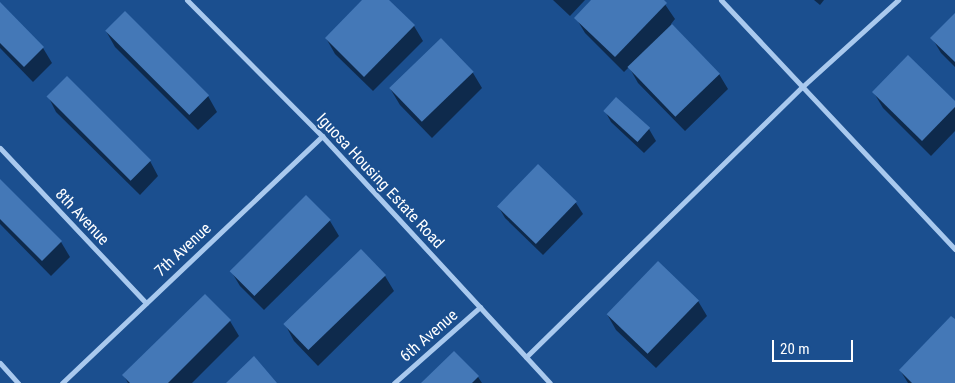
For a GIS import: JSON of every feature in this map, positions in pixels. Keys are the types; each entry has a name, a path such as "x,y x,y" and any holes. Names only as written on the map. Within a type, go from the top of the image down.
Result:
{"street":[{"name":"Iguosa Housing Estate Road","path":"187,0 322,136 550,383"},
{"path":"721,0 955,249"},
{"path":"526,357 802,87 898,0"},
{"name":"7th Avenue","path":"62,383 322,136"},
{"name":"8th Avenue","path":"0,148 146,303"},
{"name":"6th Avenue","path":"394,383 480,307"},
{"path":"0,363 18,383"}],"building":[{"path":"362,0 389,0 415,25 364,77 325,38"},
{"path":"591,0 664,0 667,3 615,57 574,18"},
{"path":"0,2 44,47 24,67 0,43"},
{"path":"125,11 209,95 189,115 105,31"},
{"path":"955,13 955,62 930,38"},
{"path":"672,24 720,74 675,117 627,67"},
{"path":"441,38 474,72 422,122 389,88"},
{"path":"908,55 955,101 955,107 922,141 872,92"},
{"path":"67,76 151,160 131,181 46,97"},
{"path":"616,97 650,128 637,142 603,111"},
{"path":"538,164 577,202 536,244 497,206"},
{"path":"0,179 62,241 42,261 0,219"},
{"path":"306,195 331,220 254,296 230,271"},
{"path":"361,249 386,275 308,350 283,324"},
{"path":"658,261 699,301 648,354 607,314"},
{"path":"205,294 231,320 168,383 130,383 122,375"},
{"path":"951,316 955,319 955,383 912,383 899,370"},
{"path":"454,351 479,376 472,383 421,383"},
{"path":"254,356 277,383 226,383"}]}
